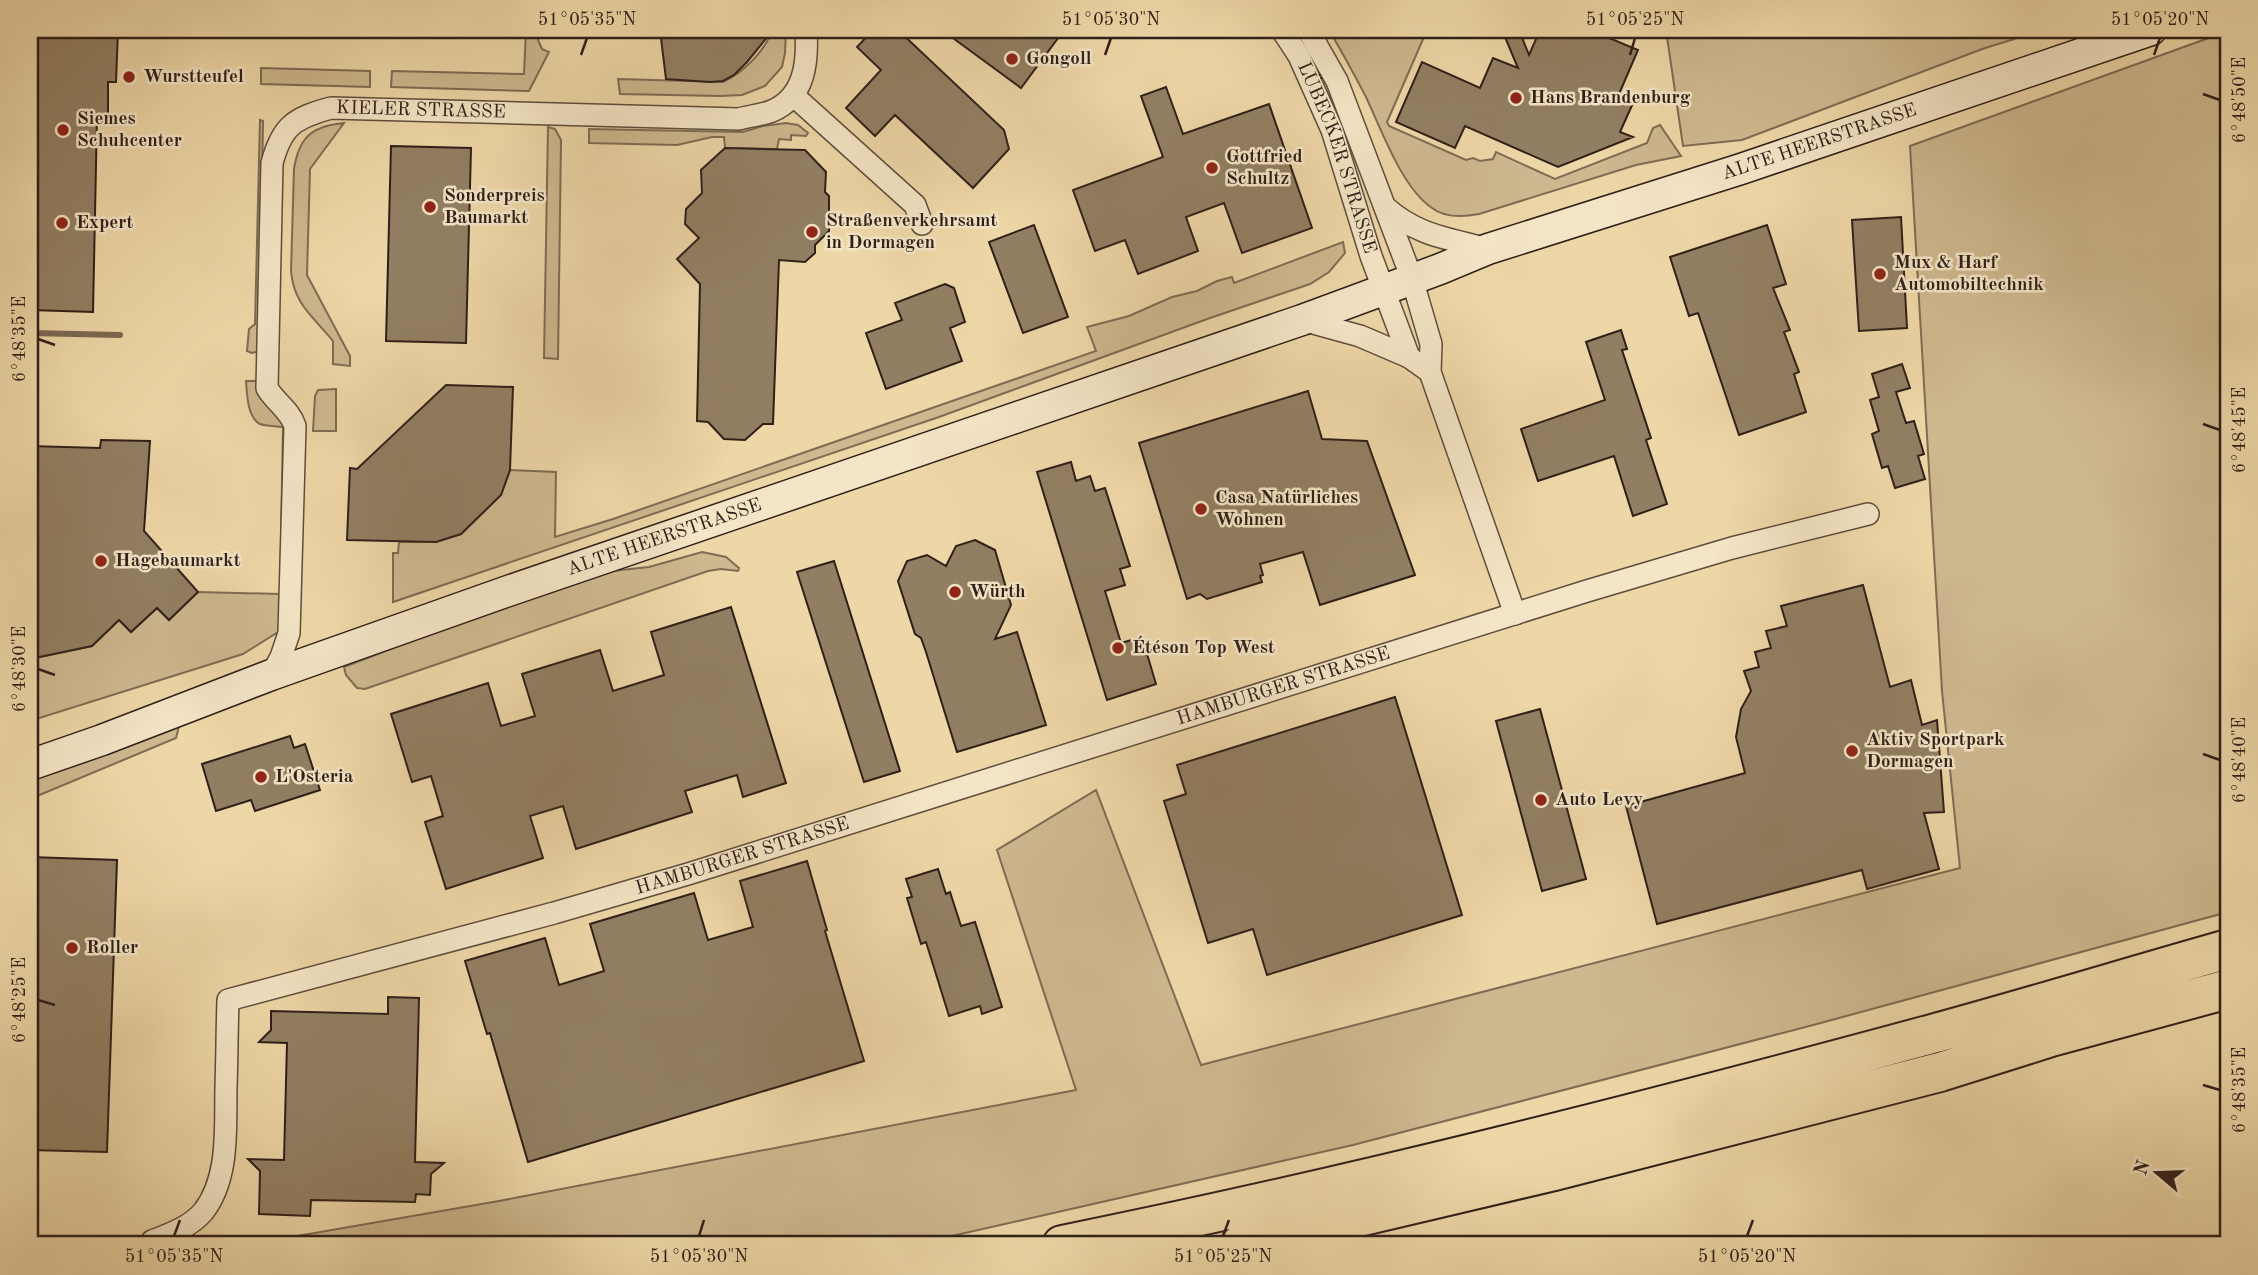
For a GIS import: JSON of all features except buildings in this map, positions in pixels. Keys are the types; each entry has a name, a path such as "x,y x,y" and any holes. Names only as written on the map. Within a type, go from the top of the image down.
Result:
{"highway":[{"path":"1062,1245 1294,1196 1550,1133 1934,1034 2228,949"},
{"path":"1240,1245 1554,1171 1927,1076 2051,1037 2228,989"}],"street":[{"path":"806,30 806,67 794,96 915,205 922,224"},
{"name":"LÜBECKER STRASSE","path":"1282,30 1299,56 1332,130 1369,248 1398,284"},
{"name":"LÜBECKER STRASSE","path":"1308,30 1337,80 1385,207 1398,247 1398,284"},
{"name":"ALTE HEERSTRASSE","path":"30,765 271,675 511,590 1302,320 1488,249 1741,169 2151,30"},
{"name":"KIELER STRASSE","path":"271,675 281,657 289,633 295,426 288,412 267,388 272,163 278,141 293,123 310,114 331,108 739,119 772,111 794,96"},
{"path":"1385,207 1409,226 1423,232 1488,249"},
{"path":"1398,284 1409,357"},
{"path":"1398,284 1431,344 1430,372 1515,614"},
{"path":"1302,320 1360,336 1409,357 1430,372"},
{"name":"HAMBURGER STRASSE","path":"152,1241 181,1230 201,1214 220,1177 224,1150 228,1000 554,913 688,874 1515,614 1732,548 1868,514"}],"shaded area":[{"path":"526,30 537,30 542,49 549,52 529,91 391,87 392,71 524,74"},
{"path":"772,30 786,30 785,53 782,67 765,86 742,95 620,94 618,79 723,82 753,60 765,45"},
{"path":"1329,30 1427,30 1387,122 1389,126 1466,160 1493,159 1496,152 1555,179 1647,143 1653,128 1660,125 1681,156 1636,165 1479,214 1443,214 1421,199 1402,173 1366,97"},
{"path":"1666,30 2044,30 1985,48 1742,140 1683,146"},
{"path":"2228,31 2228,912 1817,1024 1353,1145 912,1245 246,1245 499,1201 1076,1090 997,850 1096,790 1201,1065 1960,868 1942,691 1910,146"},
{"path":"261,68 370,71 370,87 261,84"},
{"path":"260,120 263,121 259,351 252,353 247,351 249,329 255,324"},
{"path":"344,123 310,169 307,275 350,356 350,366 333,364 333,341 300,301 291,271 294,169 299,149 315,130"},
{"path":"786,123 798,125 808,133 806,136 791,135 791,140 779,139 777,149 725,148 724,137 677,145 589,143 589,129 743,132"},
{"path":"548,127 555,129 561,140 558,359 544,358"},
{"path":"1343,242 1345,253 1329,272 1310,284 939,417 393,602 393,553 398,553 399,542 436,542 461,534 501,495 510,470 556,472 555,537 1096,351 1087,327 1129,316 1217,281 1232,277 1234,283"},
{"path":"246,381 257,381 259,393 285,421 283,629 243,654 30,721 30,659 92,646 119,620 131,632 157,608 169,620 198,592 280,594 283,427 262,425 256,421 248,404"},
{"path":"336,389 336,431 313,431 315,396 318,390"},
{"path":"702,552 726,557 739,568 738,571 708,571 365,689 357,688 346,675 344,667 513,602 603,572 649,567"},
{"path":"179,726 176,738 30,799 30,781"}],"waterway":[{"path":"30,333 120,335"}],"place":[{"name":"Gongoll","path":"1012,59"},
{"name":"Wurstteufel","path":"129,77"},
{"name":"Hans Brandenburg","path":"1516,98"},
{"name":"Siemes Schuhcenter","path":"63,130"},
{"name":"Gottfried Schultz","path":"1212,168"},
{"name":"Sonderpreis Baumarkt","path":"430,207"},
{"name":"Expert","path":"62,223"},
{"name":"Straßenverkehrsamt in Dormagen","path":"812,232"},
{"name":"Mux & Harf Automobiltechnik","path":"1880,274"},
{"name":"Casa Natürliches Wohnen","path":"1201,509"},
{"name":"Hagebaumarkt","path":"101,561"},
{"name":"Würth","path":"955,592"},
{"name":"Étéson Top West","path":"1118,648"},
{"name":"Aktiv Sportpark Dormagen","path":"1852,751"},
{"name":"L'Osteria","path":"261,777"},
{"name":"Auto Levy","path":"1541,800"},
{"name":"Roller","path":"72,948"}]}
